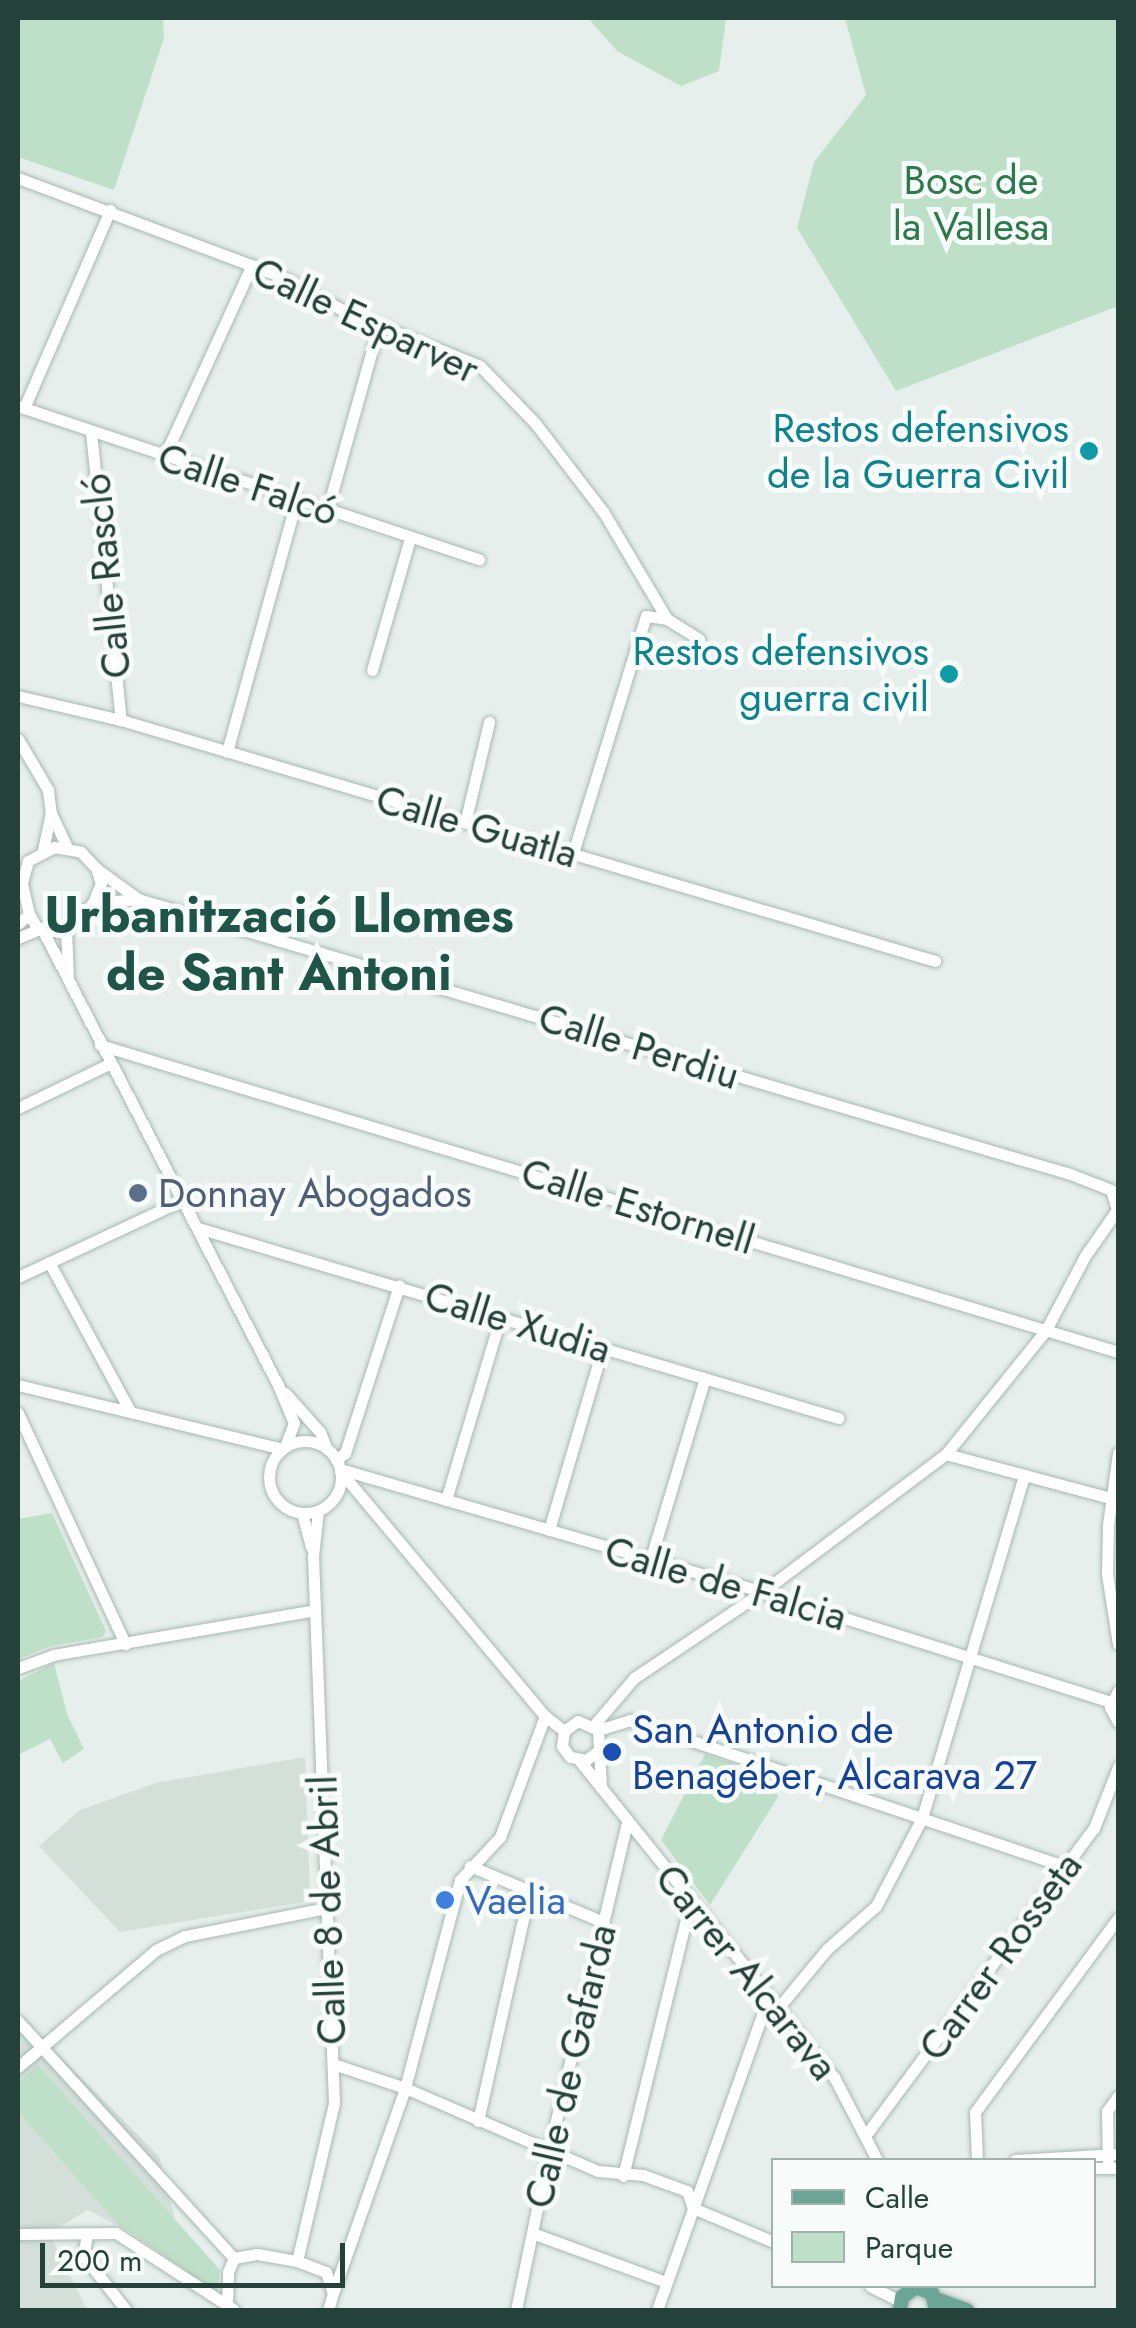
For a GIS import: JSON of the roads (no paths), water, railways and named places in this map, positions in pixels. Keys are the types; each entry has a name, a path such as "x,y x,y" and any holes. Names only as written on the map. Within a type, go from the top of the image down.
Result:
{"main road":[{"path":"902,2299 930,2296 968,2310"}],"street":[{"name":"Calle Esparver","path":"18,178 252,265 379,325 480,366 506,392 604,514 666,619"},
{"path":"21,407 110,210"},
{"path":"164,457 252,265"},
{"path":"326,511 379,325"},
{"name":"Calle Falcó","path":"21,407 296,502 479,559"},
{"name":"Calle Rascló","path":"91,432 121,720"},
{"path":"227,752 296,502"},
{"path":"372,670 410,538"},
{"path":"573,854 646,616 666,619 699,639"},
{"name":"Calle Guatla","path":"18,696 121,720 935,961"},
{"path":"465,823 489,722"},
{"path":"18,738 48,790 51,813 67,847"},
{"path":"51,813 40,852 28,861 20,881 29,914 42,929 278,1385 294,1423 284,1448 272,1462 269,1485 281,1505 302,1514 318,1511 335,1497 339,1467 399,1286"},
{"path":"18,853 67,847 81,852 96,868 101,883 93,902 66,928 42,929 18,938"},
{"name":"Calle Perdiu","path":"96,868 138,899 1111,1190 1117,1210 1085,1256 1046,1330"},
{"name":"Calle Perdiu","path":"93,902 138,899"},
{"path":"18,924 29,914"},
{"path":"66,928 68,984"},
{"name":"Calle Estornell","path":"100,1045 1118,1352"},
{"path":"18,1108 109,1064"},
{"path":"18,1277 182,1200"},
{"name":"Calle Xudia","path":"198,1228 838,1418"},
{"path":"49,1262 130,1411"},
{"path":"446,1500 500,1316"},
{"path":"602,1792 596,1727 634,1678 762,1592 946,1454 1046,1330"},
{"path":"549,1530 603,1346"},
{"path":"650,1561 705,1378"},
{"path":"18,1385 284,1448 306,1442 327,1449"},
{"path":"278,1385 320,1432 327,1449 365,1501 545,1716 564,1731 566,1752 579,1760 599,1750"},
{"path":"18,1413 124,1644"},
{"path":"1118,1453 1110,1498 1107,1574 1118,1644"},
{"path":"946,1454 1110,1498"},
{"name":"Calle de Falcia","path":"339,1467 1115,1697"},
{"path":"779,2007 827,1949 876,1906 922,1818 1024,1475"},
{"path":"335,1497 365,1501"},
{"name":"Calle 8 de Abril","path":"297,2261 334,2103 313,1556 318,1511"},
{"name":"Calle 8 de Abril","path":"302,1514 313,1556"},
{"path":"18,1668 53,1656 315,1610"},
{"path":"1115,1697 1118,1722"},
{"path":"328,2310 405,2088 460,1880 500,1837 545,1716"},
{"path":"564,1731 578,1721 596,1727 630,1720 1066,1867"},
{"name":"Carrer Alcarava","path":"579,1760 834,2077 876,2158"},
{"name":"Carrer Rosseta","path":"866,2136 1094,1828 1118,1767"},
{"name":"Calle de Gafarda","path":"516,2310 549,2150 627,1823"},
{"path":"470,1866 603,1922"},
{"path":"478,2120 529,1893"},
{"path":"622,2176 691,1900"},
{"path":"18,2068 156,1950 185,1936 327,1908"},
{"path":"977,2158 975,2112 1116,1926"},
{"path":"657,2310 769,1996"},
{"path":"18,2021 234,2258"},
{"path":"333,2064 405,2088 549,2150 622,2176 643,2175 687,2191 693,2208 771,2241"},
{"path":"1114,2161 1107,2111 1118,2096"},
{"path":"18,2234 116,2233 231,2308"},
{"path":"532,2233 666,2282"},
{"path":"87,2235 83,2255 126,2310"},
{"path":"234,2258 257,2254 297,2261 326,2272 332,2294"},
{"path":"231,2308 228,2272 234,2258"},
{"path":"875,2288 902,2299"}],"place":[{"name":"Restos defensivos de la Guerra Civil","path":"1089,451"},
{"name":"Restos defensivos guerra civil","path":"949,674"},
{"name":"Donnay Abogados","path":"138,1193"},
{"name":"San Antonio de Benagéber, Alcarava 27","path":"612,1752"},
{"name":"Vaelia","path":"445,1900"}],"district":[{"name":"Urbanització Llomes de Sant Antoni","path":"279,943"}],"park label":[{"name":"Bosc de la Vallesa","path":"971,203"}]}
